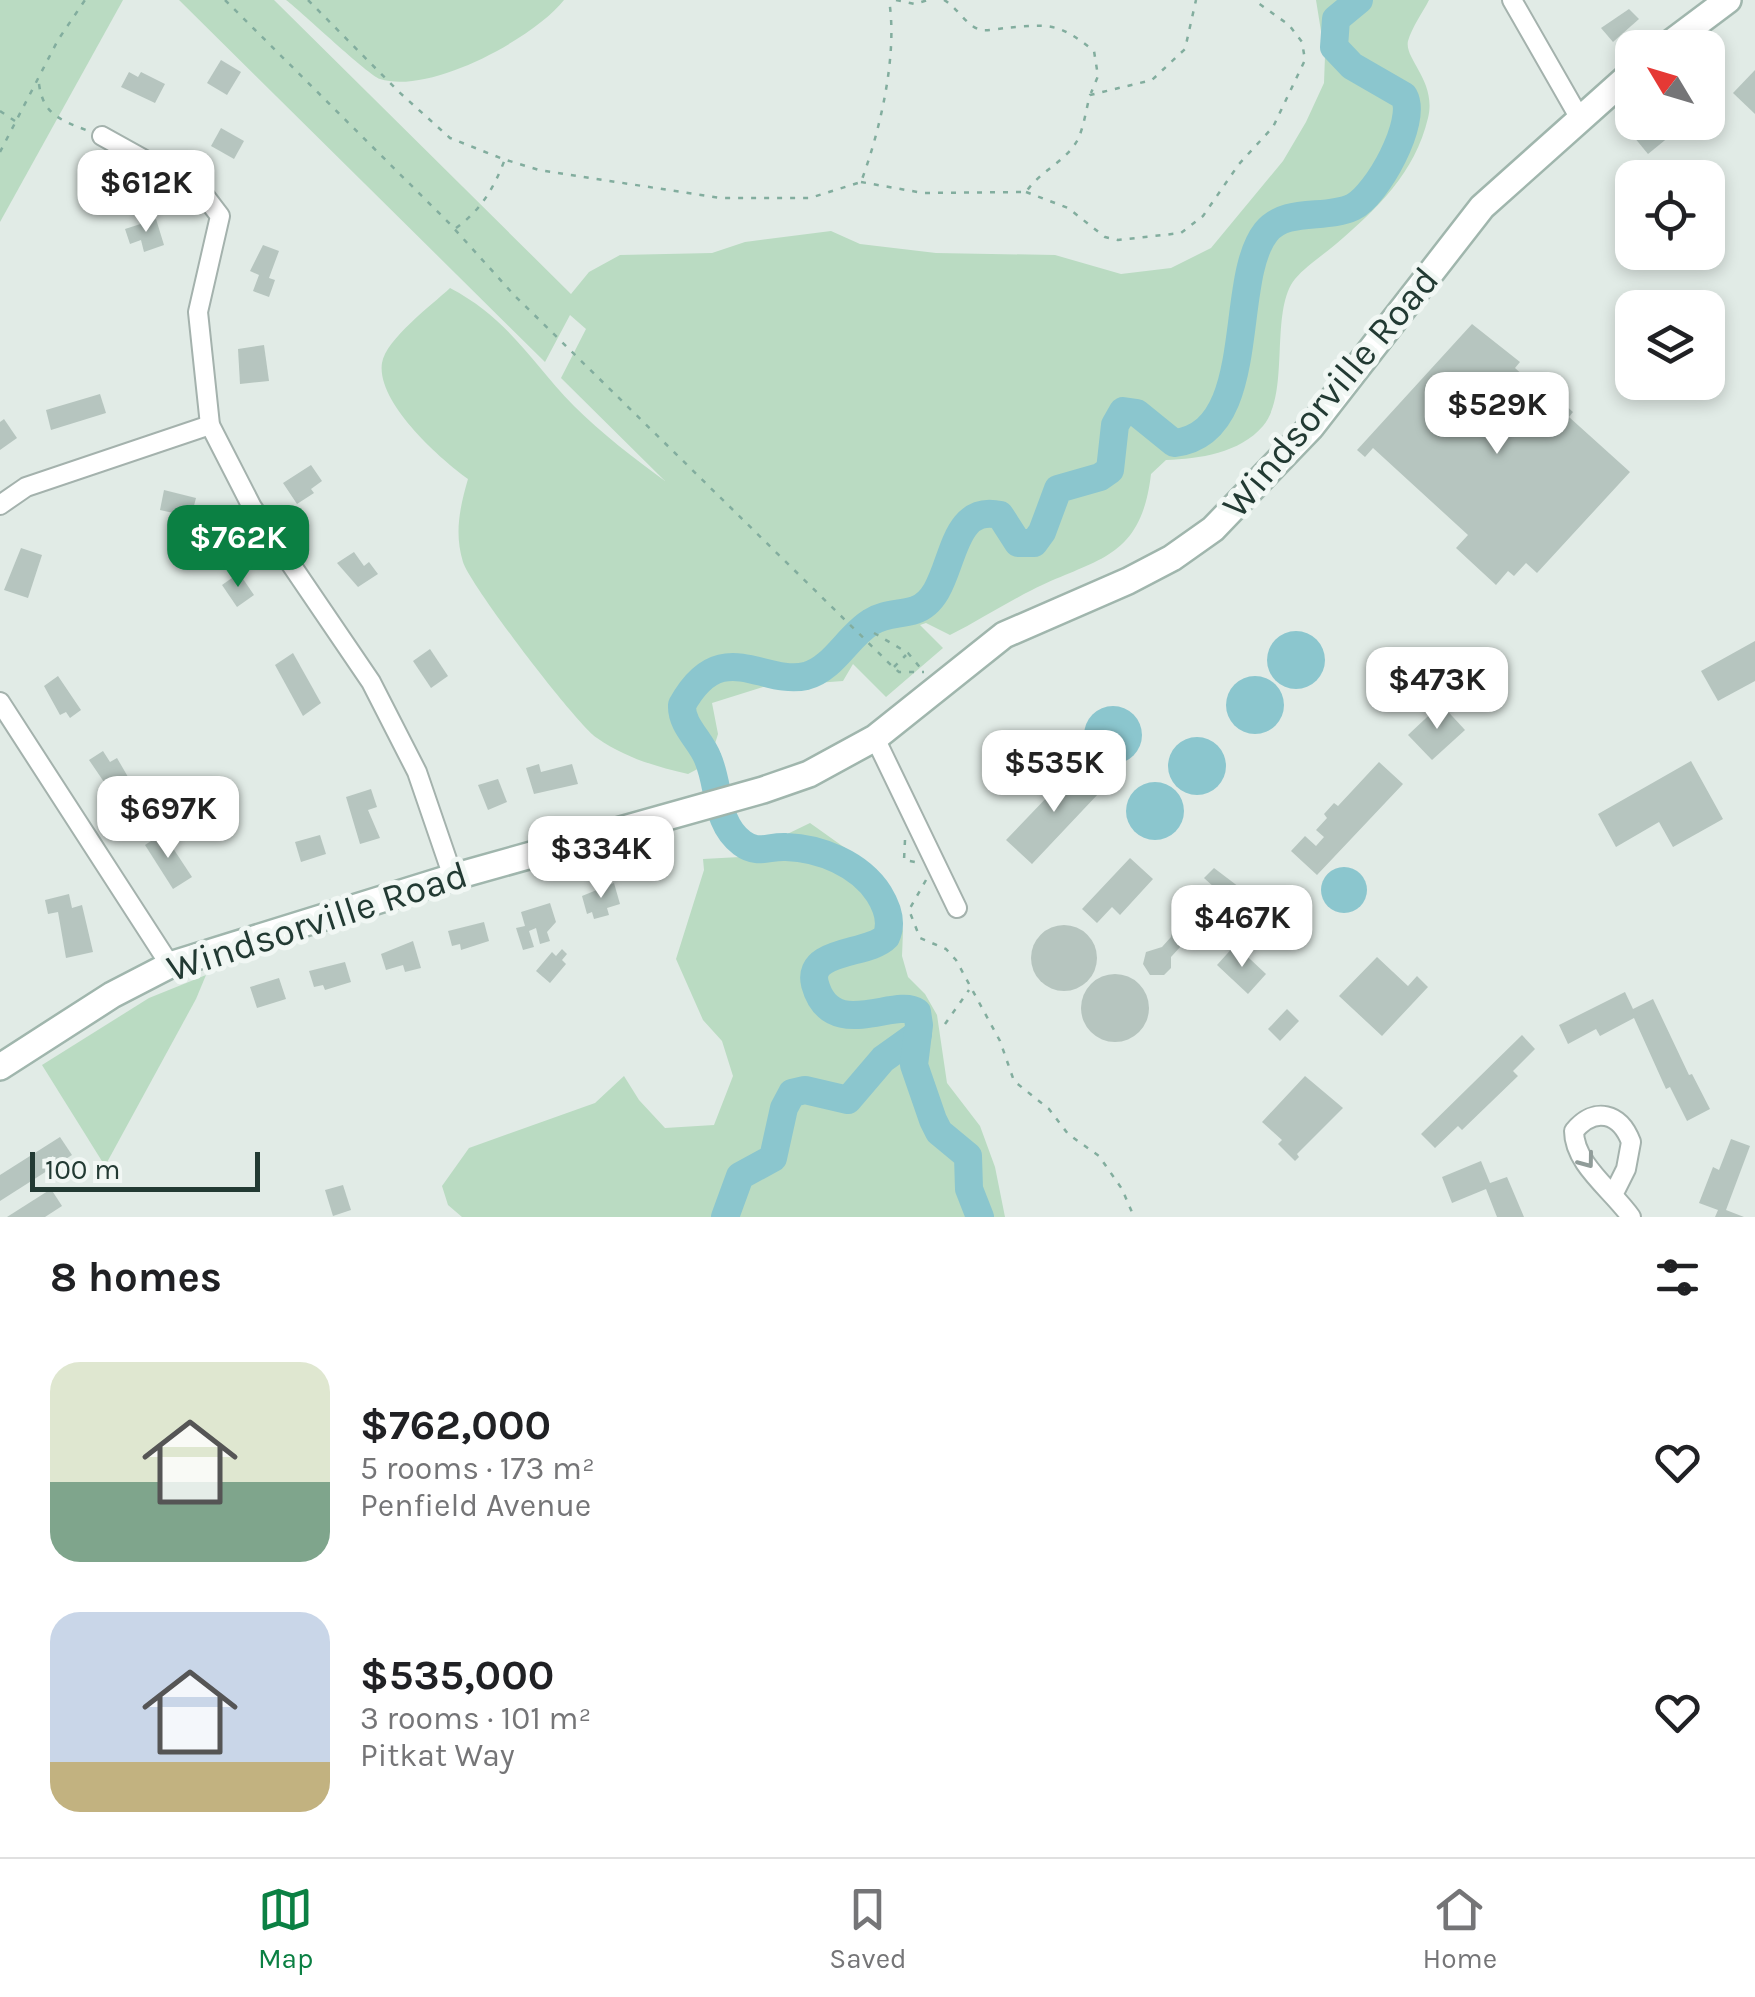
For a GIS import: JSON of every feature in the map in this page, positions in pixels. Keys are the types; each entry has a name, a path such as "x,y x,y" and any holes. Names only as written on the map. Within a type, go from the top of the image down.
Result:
{"main road":[{"path":"1688,30 1728,0"},
{"name":"Windsorville Road","path":"0,1067 112,995 170,965 453,877 810,774 875,738 1004,634 1172,558 1223,521 1322,414 1482,207 1615,87"}],"street":[{"path":"1512,0 1578,118"},
{"path":"102,136 201,191 220,216 198,312 210,425 252,507 370,682 417,772 453,877"},
{"path":"0,505 26,487 210,425"},
{"path":"0,702 170,965"},
{"path":"875,738 957,908"},
{"path":"1614,1194 1631,1217"}],"path":[{"path":"0,152 58,40 85,0"},
{"path":"224,0 455,229 514,295 893,667 899,672 924,672 908,653 874,634"},
{"path":"308,0 450,138 539,170 720,198 810,198 861,182 923,193 1026,192 1068,208 1105,237 1118,240 1181,233 1203,216 1239,164 1273,126 1305,60 1302,42 1289,25 1254,0"},
{"path":"861,182 879,134 889,0"},
{"path":"896,0 915,4 928,0"},
{"path":"944,0 956,7 969,24 982,30 1047,24 1067,30 1094,51 1098,76 1077,140 1065,155 1037,175 1026,192"},
{"path":"1090,95 1152,80 1185,49 1198,7 1196,0"},
{"path":"38,82 45,108 57,119 102,136"},
{"path":"0,111 16,122"},
{"path":"455,229 472,217 493,190 506,160"},
{"path":"893,667 908,653"},
{"path":"914,818 900,824 905,840 904,860 922,866"},
{"path":"925,874 924,888 909,910 914,928 924,942 952,954 1000,1042 1014,1081 1049,1110 1068,1134 1099,1156 1122,1190 1134,1217"},
{"path":"945,1024 970,989"}],"green space":[{"path":"0,0 123,0 0,222"},
{"path":"179,0 274,0 571,294 589,272 620,255 712,253 745,242 831,231 860,244 936,253 1055,255 1121,274 1171,268 1211,248 1283,161 1306,122 1324,83 1325,56 1316,0 1429,0 1408,48 1425,82 1430,105 1422,138 1404,173 1351,231 1299,274 1287,293 1276,394 1271,412 1254,435 1218,453 1166,460 1151,474 1146,503 1137,524 1111,553 950,635 926,623 920,625 943,648 886,697 853,664 843,681 763,687 712,703 718,734 709,763 688,774 641,760 597,738 525,653 463,562 459,520 468,479 412,428 389,395 383,378 382,363 392,344 450,288 504,327 584,416 665,481 561,378 586,329 570,315 545,362"},
{"path":"286,0 564,0 530,31 480,60 426,79 401,82 373,75"},
{"path":"810,823 876,870 891,899 903,931 902,956 908,977 925,994 937,1015 947,1083 980,1126 995,1167 1005,1217 462,1217 448,1205 442,1186 469,1148 595,1103 624,1076 639,1100 665,1128 714,1125 733,1076 722,1041 703,1020 676,959 704,870 703,859 740,857"},
{"path":"206,975 105,1166 42,1065 149,998"}],"water":[{"path":"1296,631 1316,640 1325,660 1316,680 1296,689 1276,680 1267,660 1276,640"},
{"path":"1255,676 1275,685 1284,705 1275,725 1255,734 1235,725 1226,705 1235,685"},
{"path":"1113,706 1133,715 1142,735 1133,755 1113,764 1093,755 1084,735 1093,715"},
{"path":"1197,737 1217,746 1226,766 1217,786 1197,795 1177,786 1168,766 1177,746"},
{"path":"1155,782 1175,791 1184,811 1175,831 1155,840 1135,831 1126,811 1135,791"},
{"path":"1344,867 1360,874 1367,890 1360,906 1344,913 1328,906 1321,890 1328,874"}],"building":[{"path":"1629,9 1639,19 1627,30 1615,30 1613,42 1601,28"},
{"path":"221,60 241,72 227,95 207,83"},
{"path":"1755,70 1755,114 1733,93"},
{"path":"129,72 138,77 141,72 165,84 155,103 121,87"},
{"path":"221,128 244,141 234,159 211,146"},
{"path":"1636,140 1665,140 1648,154"},
{"path":"156,219 164,245 144,252 141,240 130,244 125,229"},
{"path":"263,245 279,251 269,278 275,280 269,297 253,291 259,275 250,271"},
{"path":"1472,324 1520,362 1515,368 1549,399 1553,394 1573,412 1569,417 1630,472 1537,573 1526,563 1514,576 1508,571 1496,585 1456,548 1468,535 1373,448 1365,457 1357,450"},
{"path":"264,345 269,381 240,384 238,349"},
{"path":"100,394 106,413 51,430 46,410"},
{"path":"4,419 17,438 0,450 0,422"},
{"path":"311,465 322,481 311,489 314,493 297,504 283,483"},
{"path":"164,490 196,498 191,517 160,510"},
{"path":"21,548 42,555 28,598 4,590"},
{"path":"354,552 364,566 369,562 378,574 358,587 337,563"},
{"path":"239,573 254,595 237,607 222,585"},
{"path":"1755,641 1755,681 1718,701 1701,671"},
{"path":"430,649 448,676 431,688 413,661"},
{"path":"293,653 321,703 303,716 275,665"},
{"path":"58,676 81,710 70,718 66,712 60,715 44,686"},
{"path":"1441,704 1465,730 1432,760 1408,735"},
{"path":"103,751 110,762 117,758 135,789 117,801 89,760"},
{"path":"1691,761 1723,819 1673,847 1659,822 1616,847 1598,814"},
{"path":"1379,762 1403,784 1317,875 1291,851 1305,836 1316,846 1324,837 1316,830 1327,818 1324,814 1334,803 1338,806"},
{"path":"539,764 541,772 572,764 578,784 534,794 526,768"},
{"path":"1082,767 1095,779 1090,784 1099,793 1032,864 1006,840 1074,769 1077,772"},
{"path":"498,779 507,802 488,810 478,785"},
{"path":"371,789 377,807 368,810 380,838 360,844 346,797"},
{"path":"163,833 192,877 173,889 145,845"},
{"path":"320,835 326,854 301,862 295,842"},
{"path":"1130,858 1153,879 1120,915 1112,907 1097,923 1082,909"},
{"path":"1214,868 1264,906 1250,920 1204,878"},
{"path":"614,883 620,904 607,908 609,915 594,919 592,912 587,914 582,896"},
{"path":"69,894 72,908 82,905 93,952 66,958 58,912 48,914 45,900"},
{"path":"550,903 556,922 547,932 550,941 540,944 536,928 529,931 534,947 523,950 516,928 525,926 521,912"},
{"path":"1187,917 1199,926 1198,940 1181,946 1171,957 1171,968 1164,975 1150,975 1143,964 1146,952 1162,947 1171,937 1175,921"},
{"path":"484,922 489,941 461,950 460,944 452,946 448,931"},
{"path":"1064,925 1088,934 1097,958 1088,982 1064,991 1040,982 1031,958 1040,934"},
{"path":"413,941 421,968 405,972 403,965 386,970 381,954"},
{"path":"1235,945 1266,974 1248,994 1217,965"},
{"path":"562,949 567,954 562,960 566,964 550,983 536,971 552,952 556,956"},
{"path":"1377,957 1408,986 1417,976 1428,987 1382,1036 1339,996"},
{"path":"345,962 351,982 325,990 323,985 314,987 309,971"},
{"path":"1115,974 1128,976 1139,984 1147,995 1147,1021 1139,1032 1128,1040 1115,1042 1102,1040 1091,1032 1083,1021 1081,1008 1083,995 1091,984 1102,976"},
{"path":"279,978 286,999 257,1008 250,987"},
{"path":"1625,992 1633,1009 1653,999 1689,1075 1692,1074 1710,1109 1687,1121 1670,1087 1666,1089 1634,1018 1600,1036 1596,1029 1568,1044 1559,1025"},
{"path":"1287,1009 1299,1021 1280,1041 1268,1029"},
{"path":"1522,1035 1535,1049 1513,1071 1518,1076 1462,1130 1458,1126 1435,1148 1421,1134"},
{"path":"1305,1076 1343,1108 1297,1154 1295,1161 1278,1144 1282,1140 1262,1122"},
{"path":"60,1137 72,1155 0,1201 0,1175"},
{"path":"1731,1139 1750,1146 1726,1210 1744,1217 1715,1217 1718,1210 1699,1203 1713,1167 1719,1170"},
{"path":"1481,1161 1490,1183 1507,1177 1524,1217 1497,1217 1486,1189 1452,1203 1442,1177"},
{"path":"343,1185 351,1210 333,1216 325,1190"},
{"path":"51,1189 62,1206 45,1217 7,1217"}],"waterway":[{"path":"980,1217 969,1189 968,1156 939,1132 914,1065 917,1012 907,1009 849,1015 823,1002 815,984 815,973 829,958 886,937 888,915 879,894 861,874 825,854 786,847 753,849 733,835 723,815 708,759 685,720 682,705 697,684 712,672 727,667 790,677 816,672 871,622 915,610 929,601 938,587 968,522 981,515 1000,515 1018,543 1034,543 1058,489 1100,477 1110,470 1115,425 1123,411 1137,413 1174,443 1201,433 1220,413 1231,385 1247,284 1254,255 1266,232 1284,219 1353,207 1373,188 1400,139 1407,107 1404,96 1352,66 1334,47 1336,19 1359,0"},
{"path":"725,1217 740,1176 773,1158 784,1108 792,1093 805,1090 848,1100 883,1059 918,1034"}]}
